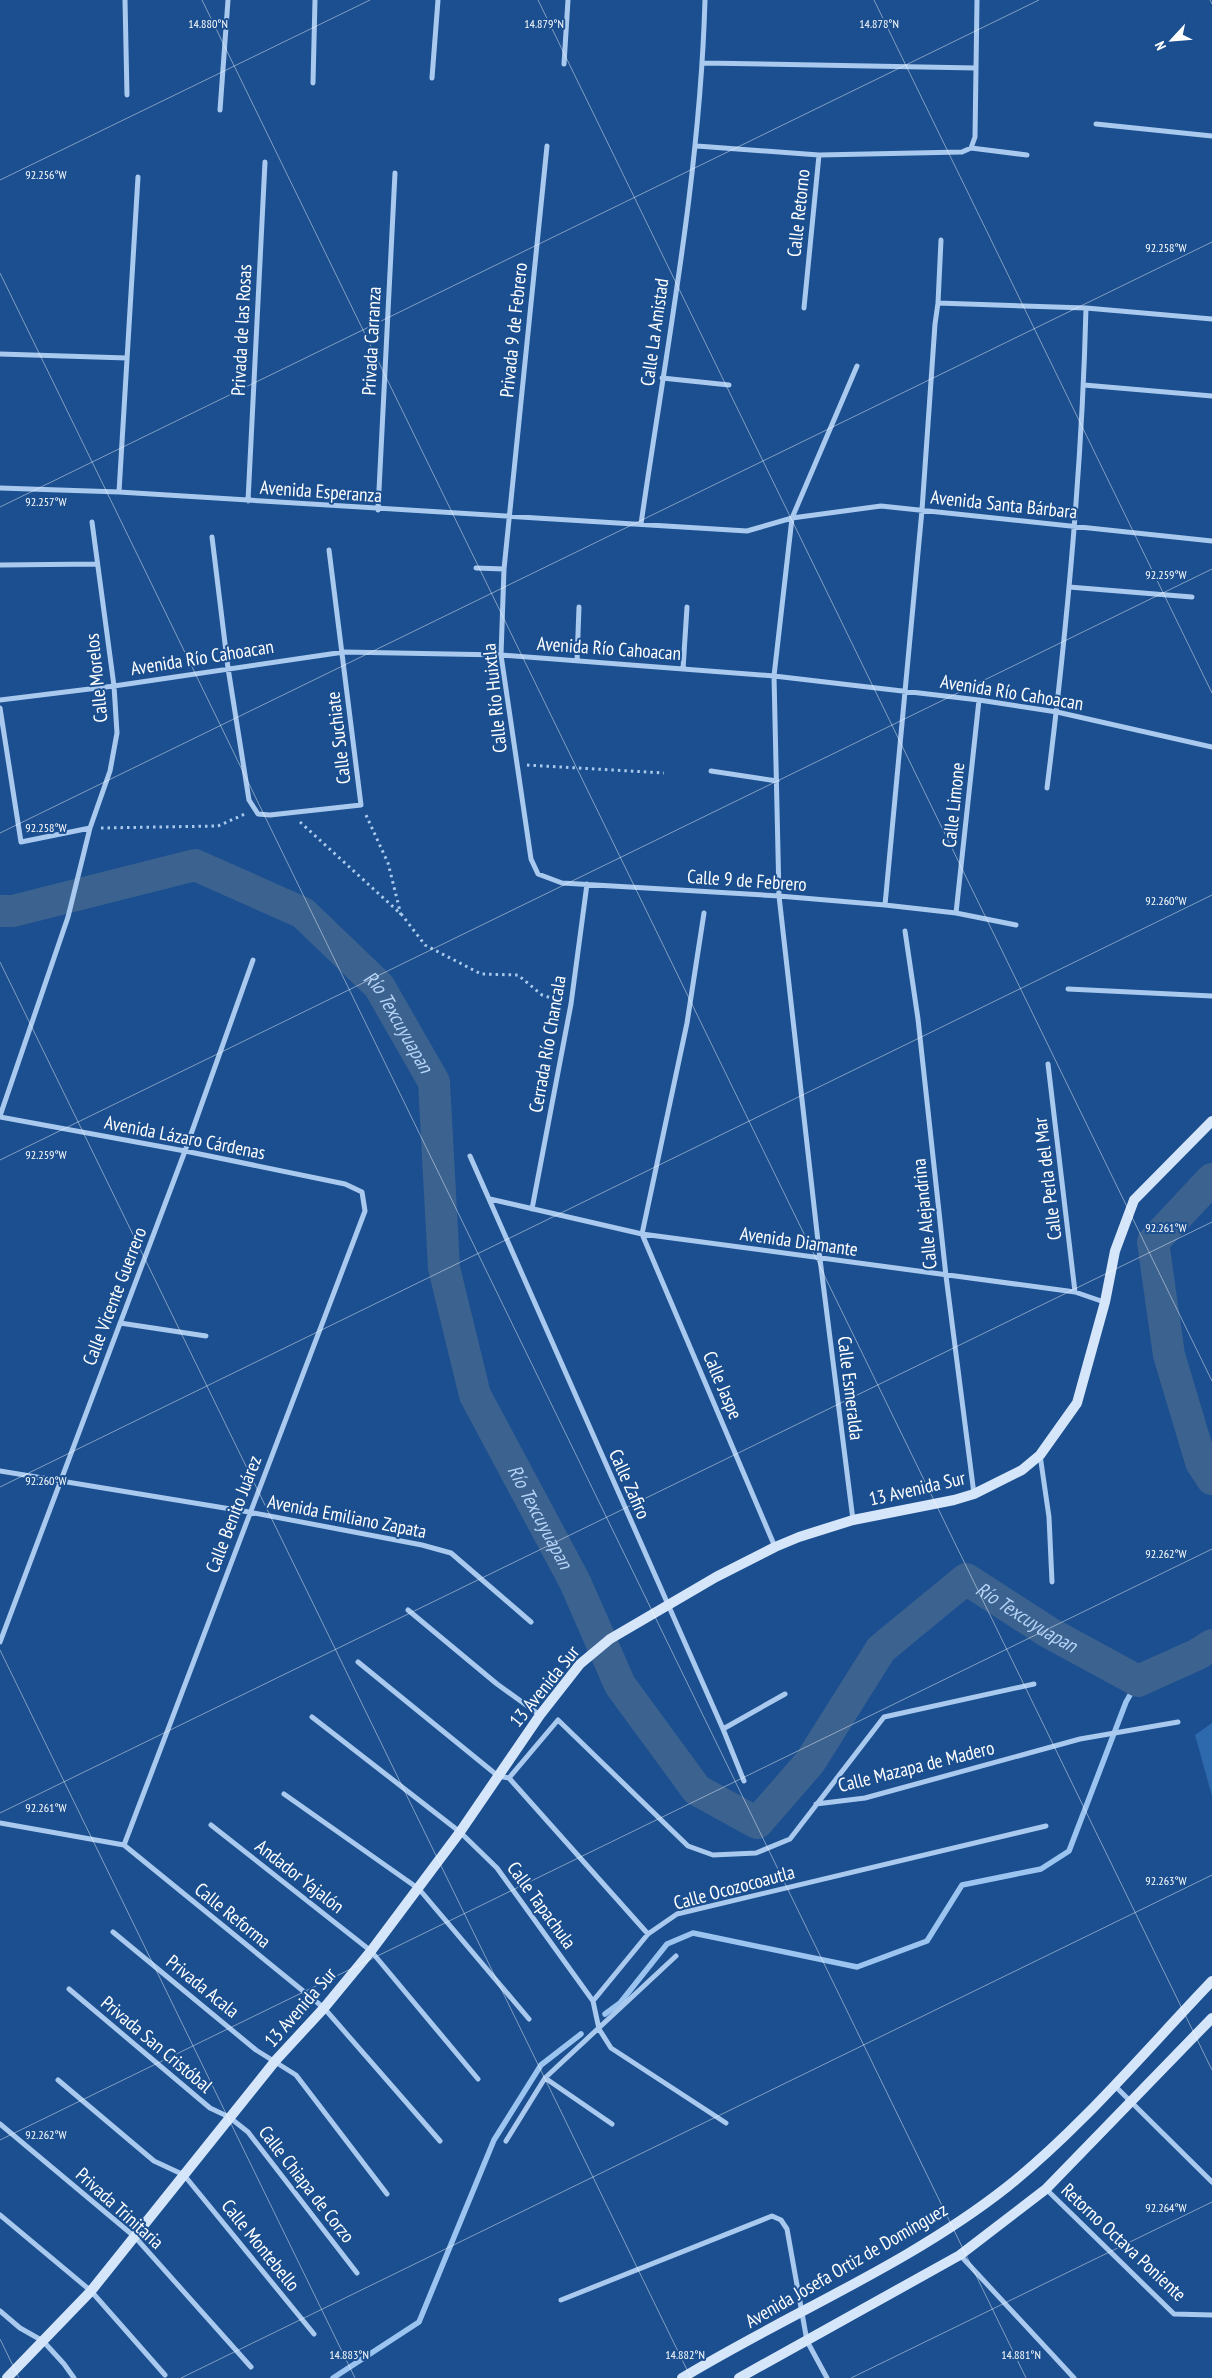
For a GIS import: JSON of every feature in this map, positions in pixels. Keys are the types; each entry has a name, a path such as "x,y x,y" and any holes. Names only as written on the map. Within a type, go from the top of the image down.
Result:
{"street":[{"path":"126,0 127,95"},
{"path":"220,110 228,0"},
{"path":"313,83 315,0"},
{"path":"432,78 438,0"},
{"path":"564,64 568,0"},
{"name":"Calle La Amistad","path":"641,524 696,146 703,63 705,0"},
{"path":"971,148 975,138 977,0"},
{"path":"703,63 976,68"},
{"path":"1096,124 1212,136"},
{"name":"Privada 9 de Febrero","path":"510,517 547,146"},
{"name":"Calle Retorno","path":"696,146 819,154 804,308"},
{"path":"819,154 962,152 971,148 1027,155"},
{"name":"Privada de las Rosas","path":"248,501 265,162"},
{"name":"Privada Carranza","path":"378,510 395,173"},
{"path":"119,492 138,177"},
{"path":"884,905 922,510 941,240"},
{"path":"938,303 1086,308 1212,319"},
{"path":"1047,788 1057,712 1076,527 1084,385 1086,308"},
{"path":"0,354 127,358"},
{"name":"Calle Esmeralda","path":"853,1520 820,1259 779,896 774,676 792,518 857,366"},
{"path":"662,378 729,385"},
{"path":"1084,385 1212,396"},
{"name":"Avenida Esperanza","path":"0,488 119,492 378,510 641,524"},
{"name":"Avenida Santa Bárbara","path":"641,524 747,531 792,518 881,506 1212,541"},
{"name":"Calle Río Huixtla","path":"510,517 504,569 501,655 531,859 538,874"},
{"name":"Calle Morelos","path":"0,1117 68,917 90,828 110,771 117,733 114,686 92,522"},
{"path":"212,537 228,668 249,800 258,814 270,815 361,805"},
{"name":"Calle Suchiate","path":"329,550 344,652 361,805"},
{"path":"0,565 97,564"},
{"path":"476,568 504,569"},
{"path":"1069,586 1192,597"},
{"path":"577,661 579,607"},
{"path":"683,669 687,607"},
{"name":"Avenida Río Cahoacan","path":"0,700 114,686 344,652 501,655 774,676 979,700 1057,712 1212,747"},
{"name":"Calle Limone","path":"956,913 979,700"},
{"path":"0,708 21,842 90,828"},
{"path":"711,771 777,781"},
{"name":"Calle 9 de Febrero","path":"538,874 562,883 779,896 884,905 956,913 1016,925"},
{"name":"Cerrada Río Chancala","path":"532,1208 571,1004 587,884"},
{"path":"642,1234 687,1023 704,913"},
{"name":"Calle Alejandrina","path":"905,931 918,1020 946,1276 974,1494"},
{"name":"Calle Vicente Guerrero","path":"0,1642 185,1151 253,960"},
{"path":"1068,989 1212,996"},
{"name":"Calle Perla del Mar","path":"1048,1064 1075,1292"},
{"name":"Avenida Lázaro Cárdenas","path":"0,1117 185,1151 345,1184 362,1192"},
{"name":"13 Avenida Sur","path":"7,2378 91,2291 229,2117 371,1951 460,1832 540,1715 580,1664 610,1639 667,1605 775,1547 799,1537 853,1520 954,1500 974,1494 1022,1470 1040,1455 1077,1403 1105,1302 1115,1251 1134,1200 1212,1121"},
{"name":"Calle Zafiro","path":"470,1156 723,1729 744,1781"},
{"name":"Calle Benito Juárez","path":"124,1845 365,1211 362,1192"},
{"name":"Avenida Diamante","path":"490,1199 642,1234 1075,1292 1105,1302"},
{"name":"Calle Jaspe","path":"642,1234 775,1547"},
{"path":"120,1323 206,1336"},
{"path":"1040,1455 1049,1517 1052,1582"},
{"name":"Avenida Emiliano Zapata","path":"0,1471 249,1512 451,1553 531,1622"},
{"path":"408,1610 497,1684 540,1715"},
{"path":"358,1662 498,1776 508,1778 648,1934"},
{"path":"816,1804 884,1717 1034,1684"},
{"path":"723,1729 785,1694"},
{"name":"Calle Tapachula","path":"312,1717 460,1832 497,1868 593,2001"},
{"name":"Calle Mazapa de Madero","path":"508,1778 558,1720 688,1846 713,1854 756,1853 790,1839 816,1804 864,1798 1080,1739 1126,1729 1178,1722"},
{"path":"284,1794 419,1888 529,2019"},
{"path":"0,1823 124,1845"},
{"name":"Andador Yajalón","path":"211,1825 371,1951 478,2079"},
{"name":"Calle Ocozocoautla","path":"593,2001 648,1934 676,1914 1046,1826"},
{"name":"Calle Reforma","path":"124,1845 324,2008 440,2141"},
{"name":"Privada Acala","path":"113,1932 256,2050 276,2060 296,2075 387,2194"},
{"path":"506,2141 545,2078 676,1956"},
{"name":"Avenida Josefa Ortiz de Domínguez","path":"682,2378 931,2240 1007,2187 1076,2124 1212,1981"},
{"name":"Privada San Cristóbal","path":"69,1989 210,2108 229,2117"},
{"path":"593,2001 599,2029 611,2048 726,2122"},
{"path":"739,2378 960,2255 1046,2190 1212,2018"},
{"path":"545,2078 612,2124"},
{"path":"58,2080 154,2161 184,2175"},
{"path":"1113,2085 1133,2101 1212,2182"},
{"name":"Calle Chiapa de Corzo","path":"229,2117 248,2132 357,2273"},
{"name":"Privada Trinitaria","path":"0,2124 135,2237 251,2367"},
{"name":"Calle Montebello","path":"184,2175 314,2334"},
{"name":"Retorno Octava Poniente","path":"1046,2190 1174,2314 1212,2315"},
{"path":"0,2215 91,2291 164,2375"},
{"path":"561,2300 772,2216 781,2220 787,2229 800,2313 807,2341 827,2378"},
{"path":"960,2255 1074,2378"},
{"path":"0,2311 20,2328 43,2341 74,2378"}],"path":[{"path":"517,764 664,773"},
{"name":"Calle Suchiate","path":"361,805 388,863 402,915"},
{"path":"90,828 218,826 242,814 258,814"},
{"path":"291,814 402,915 425,945 481,974 518,974 542,995 571,1004"}],"shaded area":[{"path":"1212,1723 1212,1796 1195,1735"}],"waterway":[{"name":"Río Texcuyuapan","path":"0,911 13,911 195,865 303,913 379,986 434,1082 444,1268 475,1395 575,1582 620,1685 697,1790 757,1823 810,1762 881,1649 966,1579 1048,1632 1138,1681 1198,1654 1212,1645"},
{"name":"Río Texcuyuapan","path":"1212,1179 1153,1242 1169,1355 1201,1462 1212,1479"},
{"path":"605,2014 620,2003 667,1944 693,1933 857,1967 927,1941 962,1885 1041,1869 1069,1851 1126,1702 1138,1681"},
{"path":"333,2378 419,2322 494,2140 541,2065 581,2034"}]}
